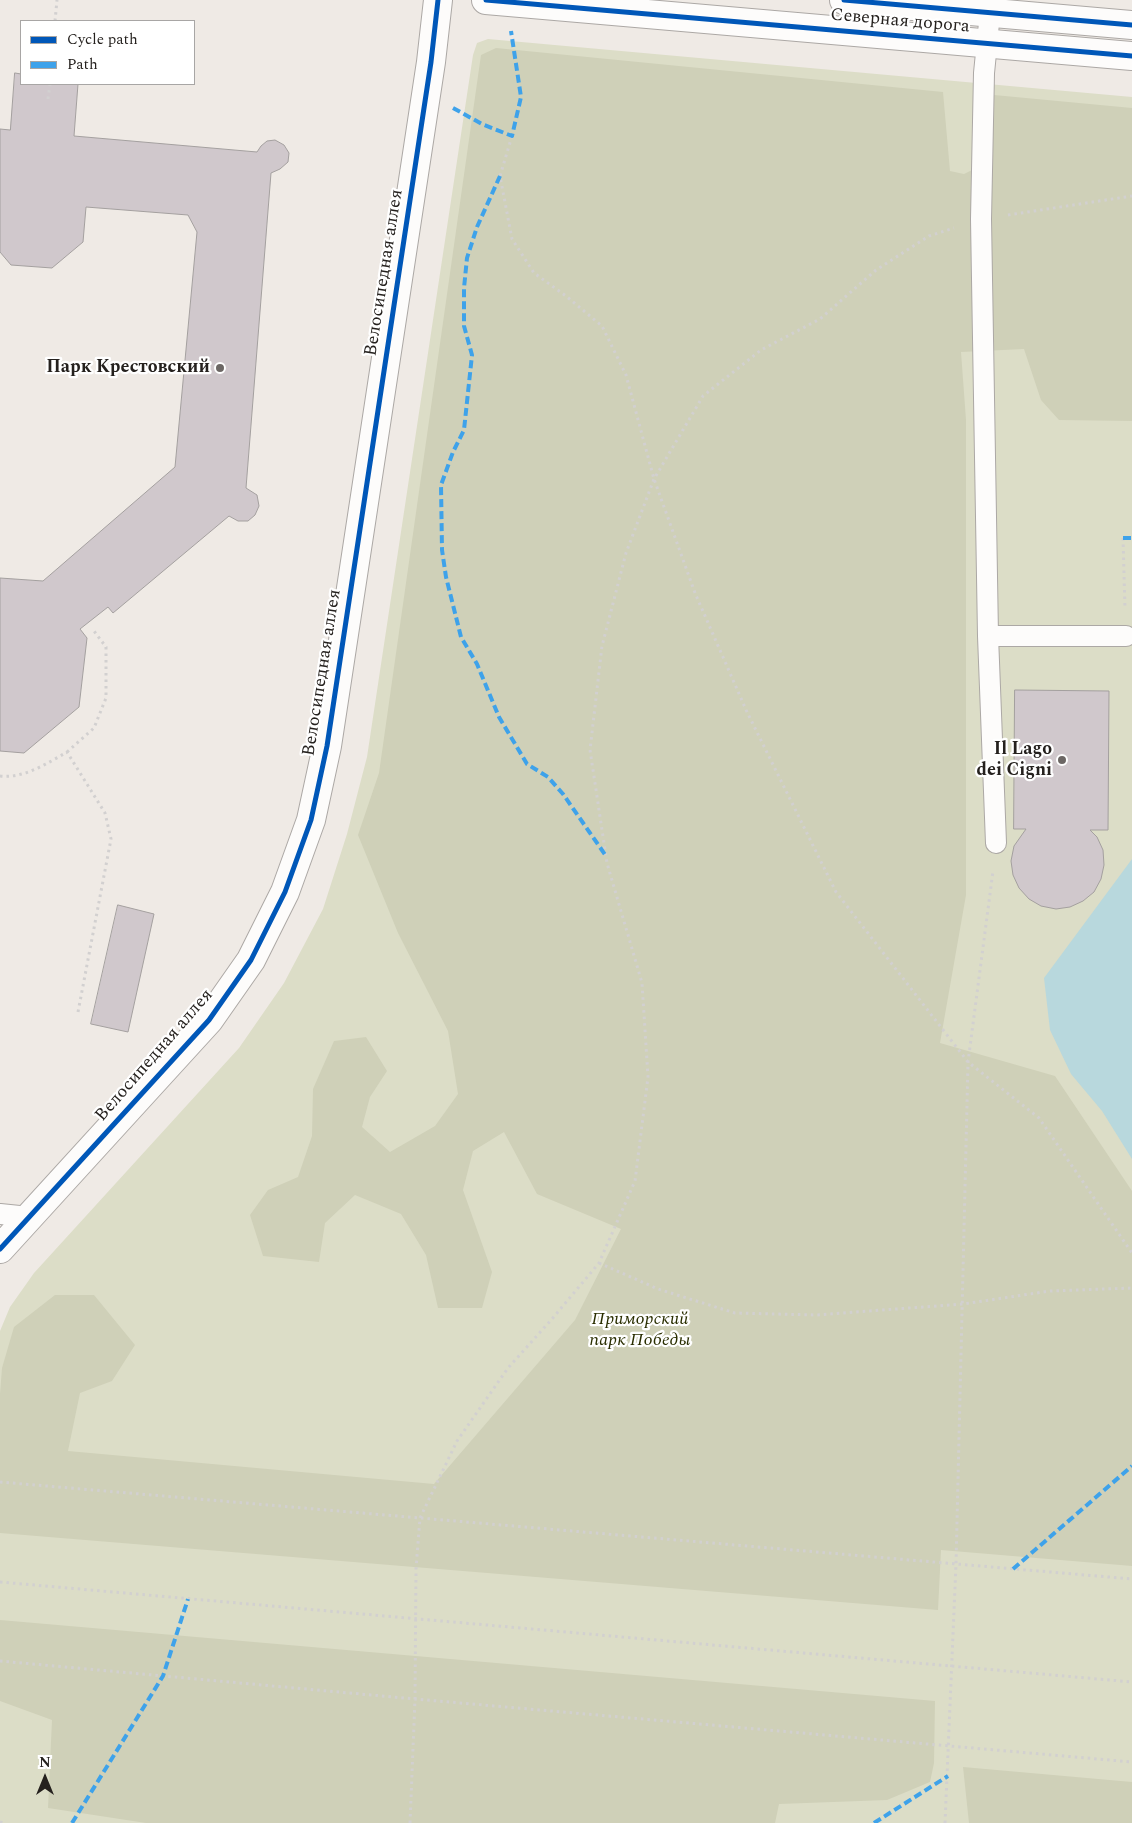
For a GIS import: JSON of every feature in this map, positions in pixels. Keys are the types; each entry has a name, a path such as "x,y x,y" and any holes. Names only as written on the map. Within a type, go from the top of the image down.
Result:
{"street":[{"name":"Велосипедная аллея","path":"0,1249 209,1020 251,960 285,892 310,820 327,746 431,62 438,0"},
{"name":"Северная дорога","path":"486,0 1132,56"},
{"name":"Северная дорога","path":"844,0 1132,25"}],"lane":[{"path":"990,13 984,74 981,219 988,636 996,843"},
{"path":"988,636 1126,636"},
{"path":"0,1214 29,1217"}],"path":[{"path":"55,20 57,0"},
{"path":"48,99 50,85"},
{"path":"512,136 500,176 512,240 534,273 566,296 602,326 626,374 654,479 695,593 747,712 836,892 968,1062 1038,1118 1132,1253"},
{"path":"410,1823 415,1699 416,1569 420,1518 458,1441 508,1368 599,1263 635,1182 648,1077 642,983 607,863 590,750 602,646 626,553 654,479 703,396 761,350 820,319 876,270 929,236 981,219 1132,196"},
{"path":"1123,538 1126,636"},
{"path":"0,776 10,777 45,765 67,752 94,728 106,698 106,647 94,631"},
{"path":"67,752 105,814 111,839 78,1012"},
{"path":"945,1823 956,1564 968,1062 996,843"},
{"path":"599,1263 658,1289 735,1313 816,1315 963,1304 1050,1291 1132,1288"},
{"path":"0,1482 1132,1579"},
{"path":"0,1582 1132,1682"},
{"path":"0,1661 1132,1762"}],"green space":[{"name":"Приморский парк Победы","path":"488,39 1132,97 1132,1823 0,1823 0,1331 10,1307 34,1273 239,1048 284,983 323,909 347,834 367,757 473,55 477,43"},
{"name":"Приморский парк Победы","path":"496,48 943,92 950,171 964,174 988,162 994,95 1132,108 1132,421 1059,420 1041,400 1024,349 961,352 966,420 966,895 940,1043 1055,1076 1132,1191 1132,1566 941,1550 938,1610 0,1533 0,1394 2,1368 14,1327 55,1295 94,1295 135,1345 112,1381 80,1393 68,1451 434,1484 575,1320 621,1229 537,1194 504,1132 473,1151 463,1190 492,1272 482,1308 438,1308 426,1255 401,1214 355,1195 325,1223 319,1262 263,1256 250,1215 268,1190 298,1177 312,1136 313,1089 334,1041 366,1037 387,1071 370,1097 362,1127 390,1152 435,1126 458,1094 448,1031 398,933 358,835 379,773 481,55"},
{"path":"0,1620 935,1701 934,1763 930,1782 887,1800 779,1804 775,1823 146,1823 48,1808 52,1720 0,1701"},
{"path":"963,1767 1132,1782 1132,1823 969,1823"}],"water":[{"path":"1132,859 1132,1159 1102,1111 1071,1074 1050,1030 1044,978"}],"building":[{"name":"Парк Крестовский","path":"15,73 20,74 20,85 78,85 74,136 257,152 267,141 275,140 284,145 289,153 288,162 280,169 271,173 246,488 257,495 259,506 255,515 248,521 238,521 229,516 113,613 108,607 80,629 87,638 79,707 24,753 0,751 0,578 43,581 175,467 197,232 188,215 86,207 83,242 52,268 11,265 0,252 0,129 10,130"},
{"name":"Il Lago dei Cigni","path":"1015,690 1109,691 1108,830 1090,830 1097,837 1103,850 1104,865 1101,879 1094,892 1083,901 1070,907 1056,909 1041,906 1029,899 1019,888 1013,875 1011,861 1014,846 1026,829 1014,829"},
{"path":"118,905 154,914 128,1032 91,1024"}],"marked path":[{"path":"453,108 482,124 512,136 521,97 511,31"},
{"path":"500,176 477,227 467,258 464,288 464,326 472,355 464,430 453,452 441,485 442,550 446,577 461,637 477,664 499,717 527,764 548,777 563,794 606,856"},
{"path":"1123,538 1132,538"},
{"path":"1013,1569 1132,1466"},
{"path":"72,1823 163,1676 188,1599"},
{"path":"874,1823 948,1776"}],"cycle path":[{"path":"0,1249 209,1020 251,960 285,892 311,820 327,746 431,62 438,0"},
{"path":"486,0 1132,56"},
{"path":"844,0 1132,25"}],"place":[{"name":"Парк Крестовский","path":"220,368"},
{"name":"Il Lago dei Cigni","path":"1062,760"}]}
